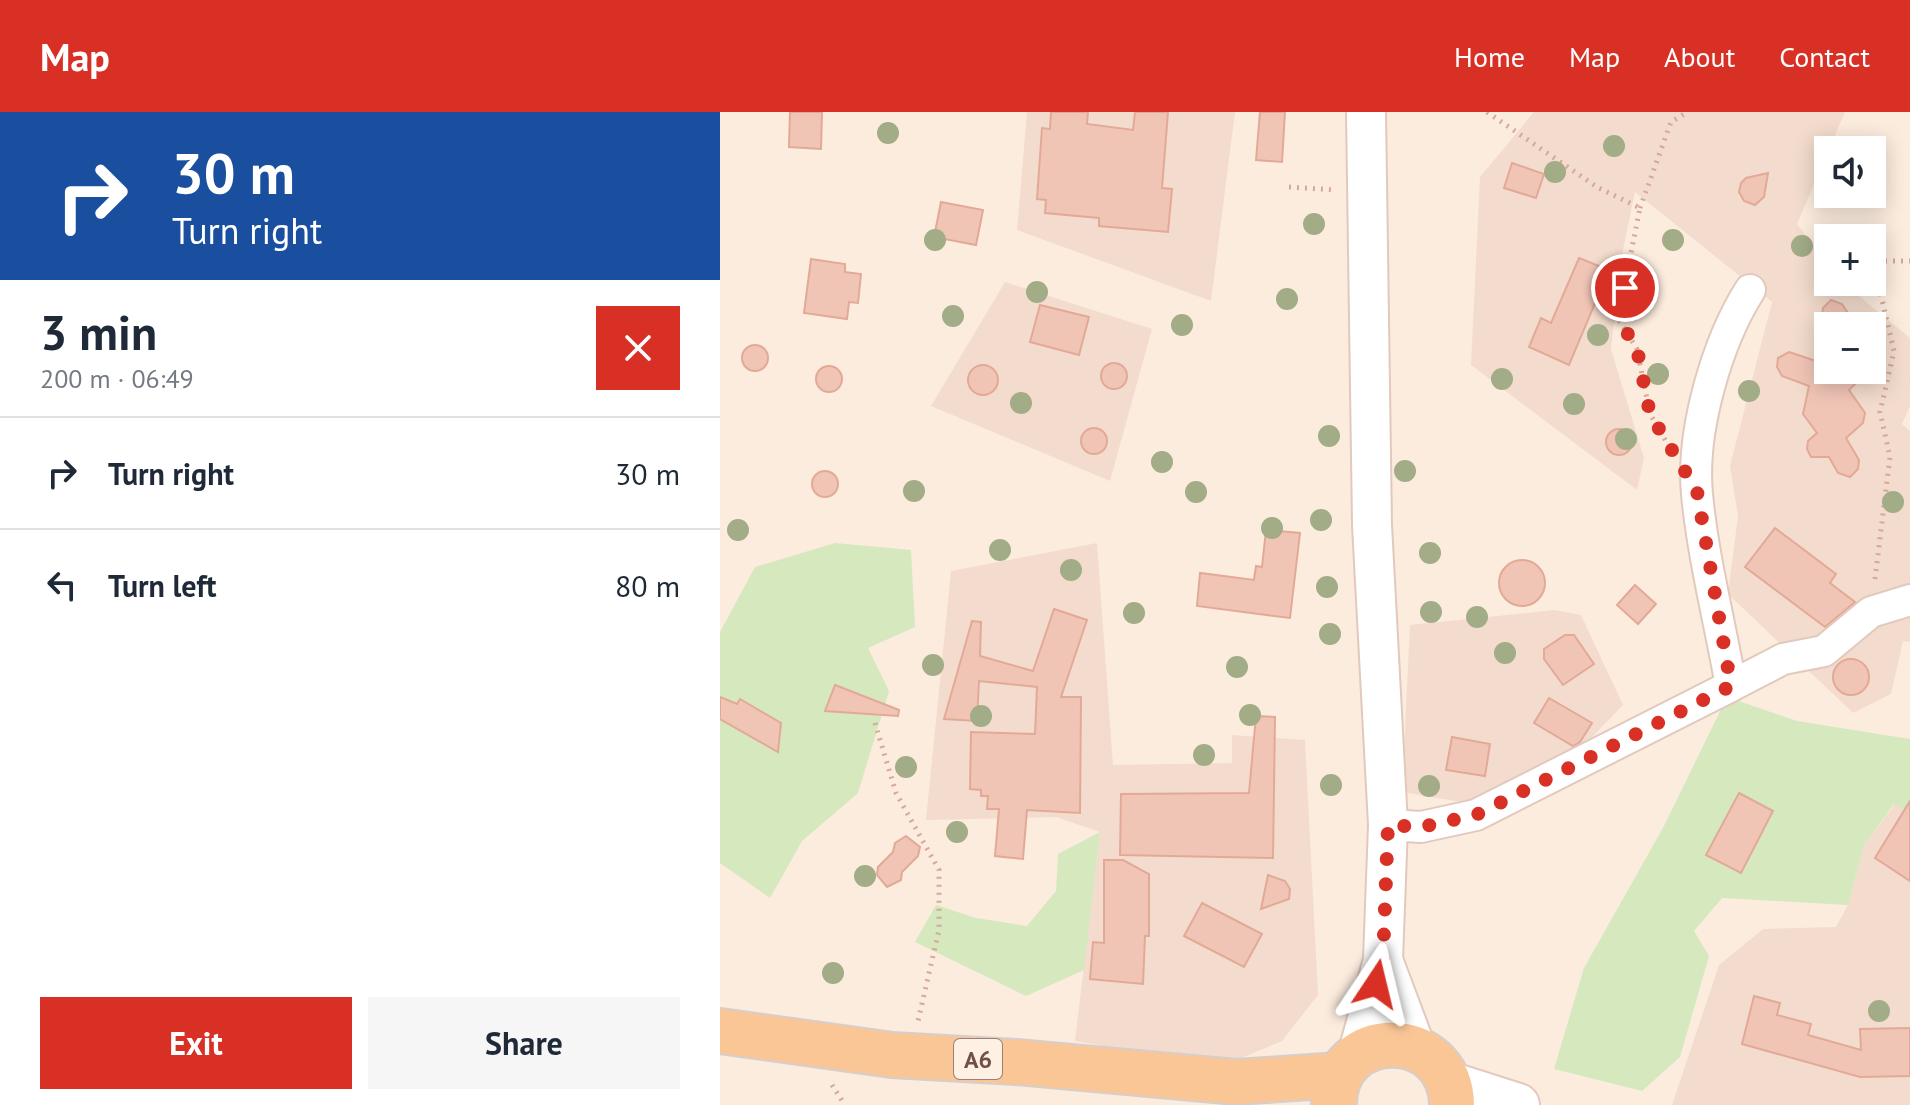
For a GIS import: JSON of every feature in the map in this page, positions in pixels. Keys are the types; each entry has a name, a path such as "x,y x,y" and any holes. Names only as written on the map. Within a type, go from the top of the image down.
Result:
{"main road":[{"name":"A6","path":"720,1031 892,1055 1016,1062 1236,1082 1344,1079 1379,1045 1404,1044 1416,1048"},
{"path":"1416,1048 1436,1062 1450,1094 1518,1105"},
{"name":"A6","path":"1236,1082 1290,1105"}],"street":[{"path":"1344,1079 1383,960 1388,825 1372,525 1366,112"},
{"path":"1731,686 1697,491 1711,377 1718,353 1750,290"},
{"path":"1388,825 1421,827 1476,815 1783,659 1824,651 1871,612 1910,600"},
{"path":"1383,960 1416,1048"}],"path":[{"path":"1487,112 1597,187 1640,208"},
{"path":"1687,112 1671,122 1640,208 1618,318 1637,349 1650,414 1697,491"},
{"path":"1289,187 1368,193"},
{"path":"1871,612 1890,457 1880,412 1894,351 1873,261 1910,261"},
{"path":"875,723 896,793 939,870 939,930 926,997 916,1029 892,1055"}],"shaded area":[{"path":"1027,112 1235,112 1211,301 1017,230"},
{"path":"1534,112 1845,112 1835,136 1814,136 1814,184 1797,224 1814,246 1814,296 1859,296 1878,312 1814,312 1814,384 1886,384 1886,318 1910,338 1910,406 1902,424 1910,431 1910,642 1903,641 1891,694 1853,713 1728,594 1738,516 1730,466 1772,302 1635,192 1620,264 1611,349 1644,458 1637,490 1471,365 1480,177"},
{"path":"1005,282 1152,329 1110,481 931,406"},
{"path":"1097,543 1113,765 1232,763 1232,735 1305,740 1318,995 1282,1041 1222,1066 1075,1041 1100,832 1056,817 926,820 951,571"},
{"path":"1555,610 1581,615 1623,705 1566,764 1491,807 1402,792 1410,625"},
{"path":"1895,804 1910,813 1910,1105 1672,1105 1719,965 1763,929 1836,927 1848,905 1864,845"}],"green space":[{"path":"835,543 911,550 915,627 868,648 889,691 858,793 802,841 770,898 720,863 720,632 755,567"},
{"path":"1727,697 1797,721 1910,739 1910,813 1894,804 1864,845 1848,905 1722,898 1694,931 1709,956 1680,1057 1642,1091 1554,1069 1584,968 1664,826"},
{"path":"1100,832 1084,970 1026,996 915,942 936,905 976,918 1027,926 1056,891 1058,854"}],"building":[{"path":"790,112 822,112 821,149 789,147"},
{"path":"1051,112 1088,112 1087,124 1133,130 1135,112 1168,112 1162,188 1172,189 1168,232 1099,226 1099,218 1045,213 1046,200 1037,199 1042,128 1050,129"},
{"path":"1260,112 1285,112 1282,162 1256,160"},
{"path":"1512,163 1544,174 1536,198 1504,188"},
{"path":"1768,173 1764,197 1755,205 1744,201 1739,192 1741,183 1746,178"},
{"path":"941,202 983,210 976,245 934,237"},
{"path":"1579,258 1609,270 1569,365 1529,347 1541,318 1551,323"},
{"path":"811,259 845,264 845,272 861,274 858,303 849,302 847,319 804,313"},
{"path":"1831,300 1842,304 1847,312 1823,312"},
{"path":"1040,305 1089,317 1079,355 1030,342"},
{"path":"755,345 764,349 768,358 764,367 755,371 746,367 742,358 746,349"},
{"path":"1789,352 1814,360 1814,384 1855,384 1849,390 1865,413 1863,423 1846,438 1859,460 1858,469 1850,477 1838,473 1829,457 1811,457 1807,449 1808,441 1817,433 1803,414 1809,386 1782,376 1777,367 1778,358"},
{"path":"1114,363 1123,367 1127,376 1123,385 1114,389 1105,385 1101,376 1105,367"},
{"path":"983,365 994,369 998,380 994,391 983,395 972,391 968,380 972,369"},
{"path":"829,366 838,370 842,379 838,388 829,392 820,388 816,379 820,370"},
{"path":"1094,428 1103,432 1107,441 1103,450 1094,454 1085,450 1081,441 1085,432"},
{"path":"1619,429 1628,433 1632,442 1628,451 1619,455 1610,451 1606,442 1610,433"},
{"path":"825,471 834,475 838,484 834,493 825,497 816,493 812,484 816,475"},
{"path":"1775,528 1836,574 1830,583 1855,602 1825,627 1745,567"},
{"path":"1266,530 1300,533 1290,618 1197,606 1200,573 1254,580 1256,566 1262,567"},
{"path":"1522,560 1538,567 1545,583 1538,599 1522,606 1506,599 1499,583 1506,567"},
{"path":"1635,585 1656,604 1638,624 1617,605"},
{"path":"1054,609 1087,620 1061,697 1081,697 1080,813 1027,810 1023,859 995,856 999,809 987,809 988,796 981,796 981,790 970,789 971,732 1035,734 1037,687 979,681 977,721 944,719 972,621 981,622 980,656 1033,671"},
{"path":"1565,635 1574,635 1594,664 1563,685 1544,659 1544,649"},
{"path":"1851,659 1864,664 1869,677 1864,690 1851,695 1838,690 1833,677 1838,664"},
{"path":"835,685 899,710 898,716 825,711"},
{"path":"720,697 737,704 740,699 781,723 778,752 720,719"},
{"path":"1549,698 1592,723 1580,742 1573,746 1534,723"},
{"path":"1256,716 1275,717 1273,858 1120,855 1121,794 1249,793"},
{"path":"1452,737 1490,744 1485,776 1446,770"},
{"path":"1739,793 1773,811 1741,873 1706,855"},
{"path":"1910,801 1910,881 1875,858"},
{"path":"906,836 920,847 918,856 902,872 901,880 887,887 877,875 878,867 893,852 895,843"},
{"path":"1104,860 1123,860 1149,874 1149,936 1145,936 1143,984 1090,979 1093,942 1104,943"},
{"path":"1268,875 1285,881 1290,889 1289,899 1261,909"},
{"path":"1202,903 1262,934 1244,967 1184,936"},
{"path":"1754,996 1780,1003 1777,1015 1811,1024 1808,1035 1861,1050 1860,1029 1910,1028 1910,1076 1860,1077 1742,1044"}],"route":[{"path":"1376,984 1383,960 1388,825 1421,827 1454,823 1476,815 1731,686 1697,491 1650,414 1637,349 1618,318 1625,288"}]}
